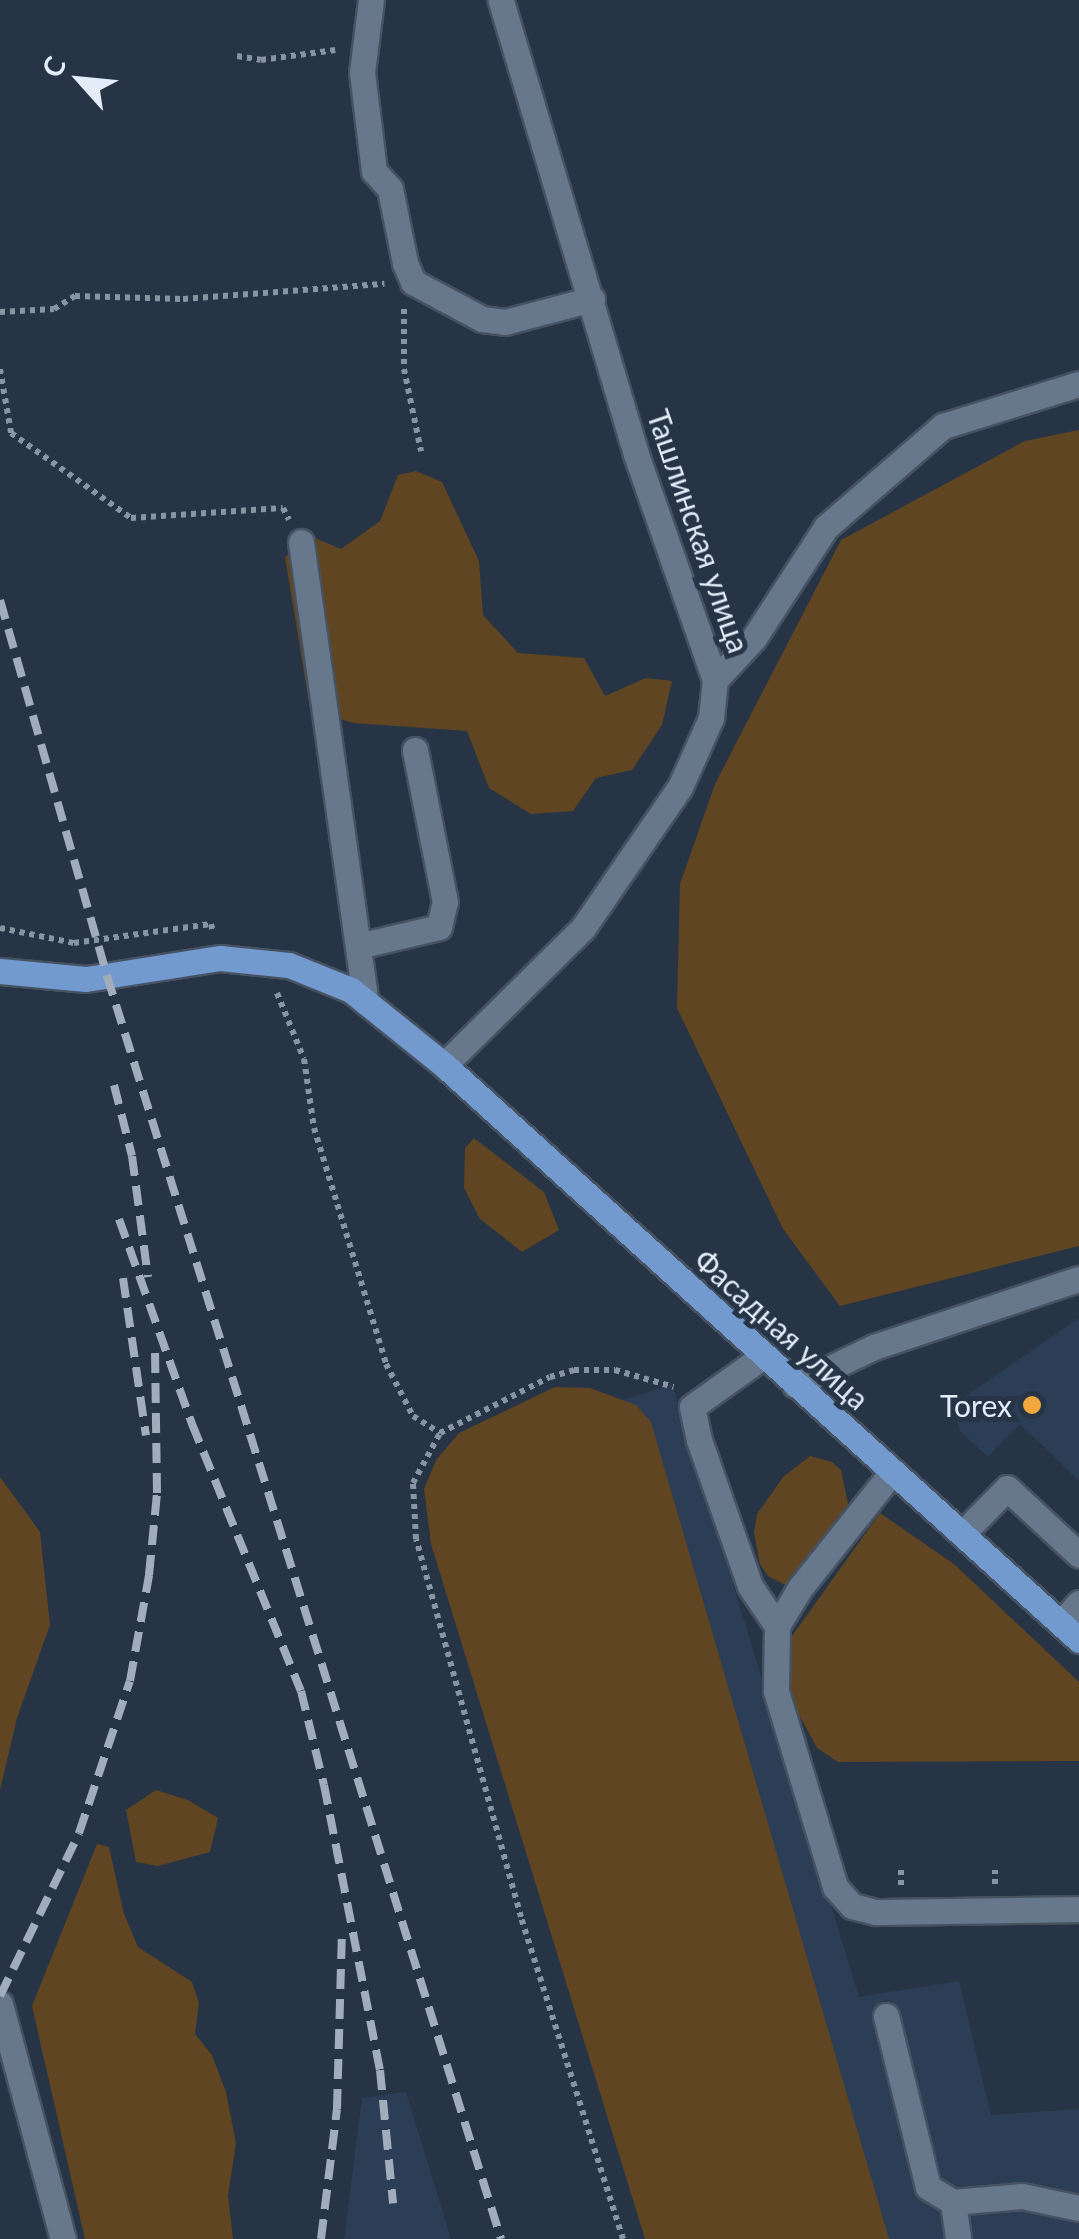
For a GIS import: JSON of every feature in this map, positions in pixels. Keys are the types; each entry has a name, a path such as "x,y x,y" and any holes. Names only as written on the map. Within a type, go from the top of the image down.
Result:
{"main road":[{"name":"Фасадная улица","path":"0,971 86,979 220,958 290,965 351,990 444,1065 1070,1632"}],"street":[{"path":"371,0 362,72 374,172 390,189 405,263 414,282 482,319 505,322 592,299"},
{"name":"Ташлинская улица","path":"444,1065 583,928 680,788 711,718 715,680 636,454 501,0"},
{"path":"715,680 754,638 826,527 943,426 1079,384"},
{"path":"300,542 366,1002"},
{"path":"358,946 439,926 445,902 415,750"},
{"path":"795,1386 874,1348 1079,1279"},
{"path":"762,1356 692,1407 699,1440 750,1586 777,1626"},
{"path":"892,1471 800,1588 777,1626 776,1691 835,1887 852,1906 876,1912 1079,1909"},
{"path":"962,1534 1007,1488 1079,1556"},
{"path":"1070,1632 1079,1603"},
{"path":"0,2004 63,2239"},
{"path":"886,2016 928,2187 953,2202 1022,2196 1079,2208"},
{"path":"953,2202 958,2239"}],"path":[{"path":"237,56 261,60 366,46"},
{"path":"0,312 54,309 74,296 183,299 414,282 401,318 404,369 421,451"},
{"path":"0,369 10,433 132,518 283,508 300,542"},
{"path":"0,928 74,943 211,924 220,958"},
{"path":"264,962 304,1059 314,1128 386,1364 413,1416 440,1434"},
{"path":"623,2239 521,1917 416,1539 413,1483 440,1434 466,1416 574,1370 614,1370 678,1388 692,1407"}],"shaded area":[{"path":"1079,430 1079,1246 840,1306 783,1229 677,1008 680,884 715,784 841,540 1025,441"},
{"path":"416,471 442,482 479,561 483,615 518,653 584,658 605,696 646,678 672,681 662,725 632,770 596,778 573,811 531,814 489,788 467,731 353,723 310,709 285,557 310,536 341,549 380,521 398,475"},
{"path":"474,1138 544,1192 559,1230 522,1252 480,1219 464,1188 465,1148"},
{"name":"Torex","path":"1079,1318 1079,1481 1020,1424 988,1457 960,1431 953,1405"},
{"path":"672,1384 859,1997 959,1981 991,2115 1079,2109 1079,2239 843,2239 600,1408"},
{"path":"555,1387 590,1388 636,1405 651,1422 889,2239 645,2239 431,1544 424,1489 436,1460 459,1433"},
{"path":"810,1456 832,1462 841,1470 849,1508 793,1584 785,1585 768,1576 760,1564 754,1533 757,1514 783,1477"},
{"path":"0,1477 40,1532 50,1625 17,1718 0,1790"},
{"path":"880,1513 954,1564 1079,1682 1079,1761 838,1762 817,1748 784,1687 792,1636"},
{"path":"156,1790 188,1800 218,1818 210,1852 158,1866 136,1862 126,1810"},
{"path":"97,1844 109,1847 124,1914 138,1947 192,1982 199,2003 195,2034 212,2055 226,2092 236,2143 228,2196 233,2239 85,2239 32,2006"},
{"path":"406,2092 451,2239 344,2239 362,2098"}],"railway":[{"path":"0,600 107,976 501,2239"},
{"path":"114,1085 132,1156 148,1277"},
{"path":"119,1219 192,1424 301,1691 324,1785 380,2070 393,2203"},
{"path":"123,1278 146,1435"},
{"path":"0,1996 79,1833 130,1681 149,1575 157,1493 155,1346"},
{"path":"321,2239 337,2109 342,1934"}],"place":[{"name":"Torex","path":"1032,1405"}]}
